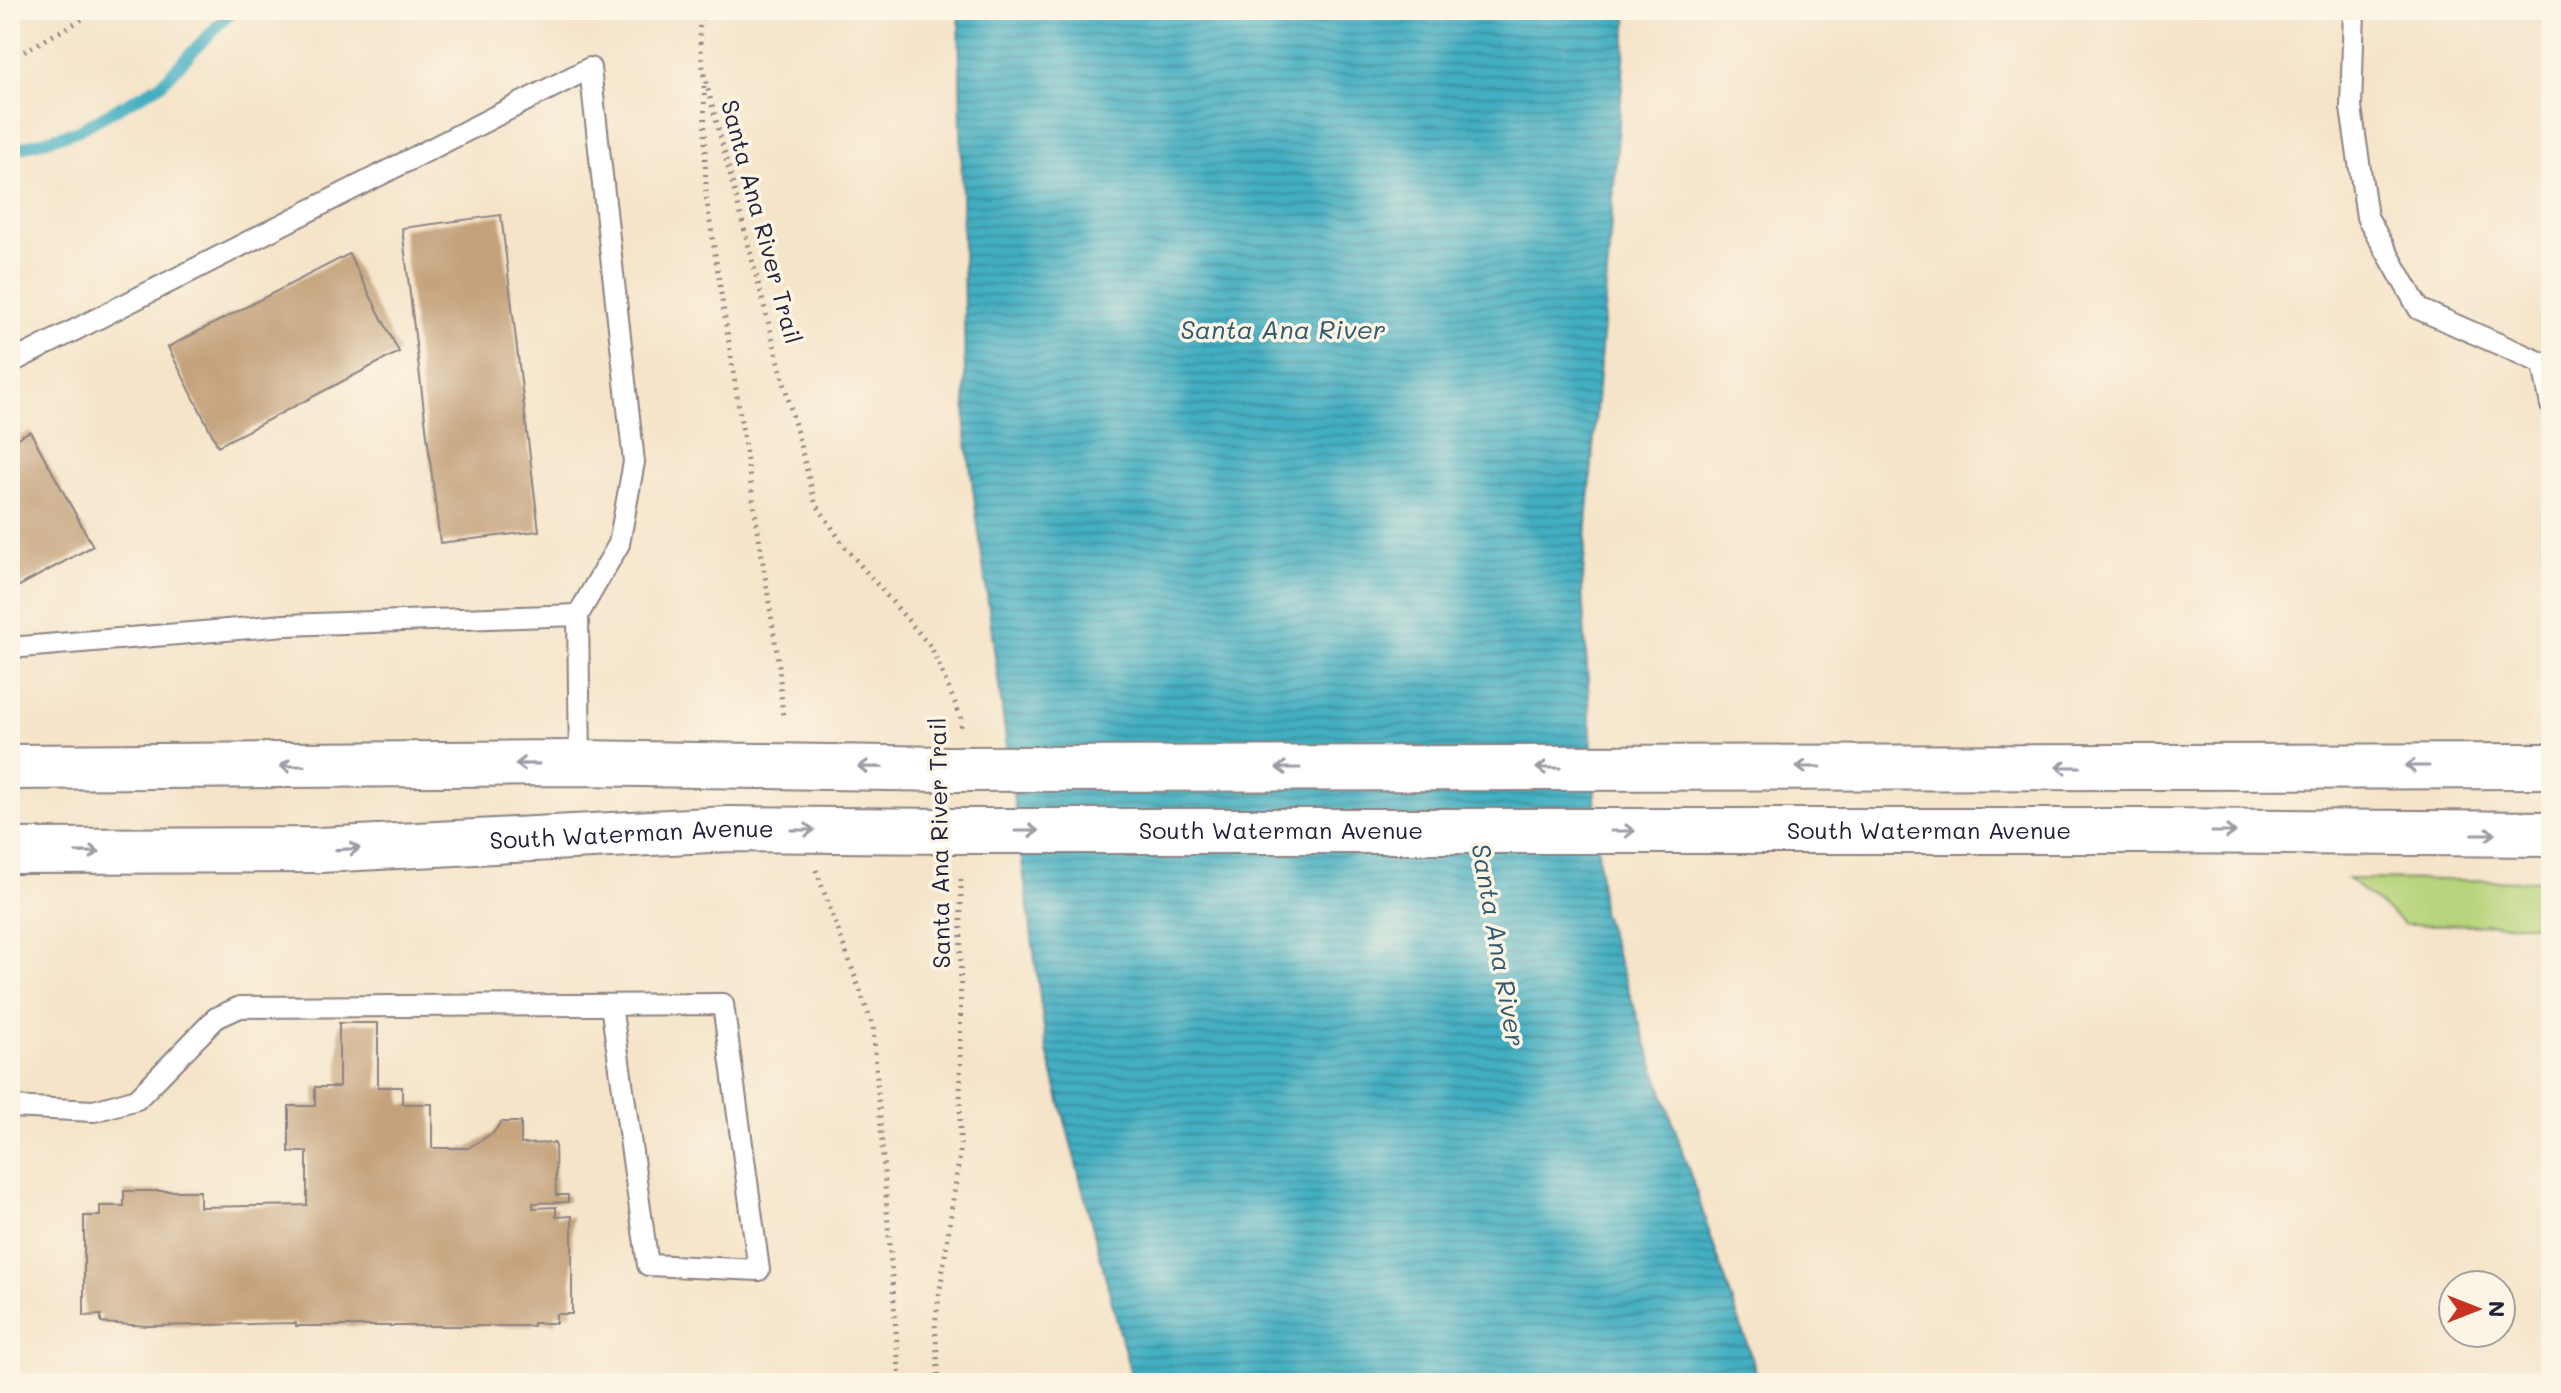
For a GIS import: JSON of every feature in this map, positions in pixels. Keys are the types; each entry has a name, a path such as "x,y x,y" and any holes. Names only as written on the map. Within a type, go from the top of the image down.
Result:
{"main road":[{"path":"10,767 580,763 955,751 2146,767 2551,766"},
{"name":"South Waterman Avenue","path":"10,851 320,850 729,829 955,844 2146,831 2551,834"}],"lane":[{"path":"2354,10 2351,108 2367,217 2419,309 2547,366 2551,405"},
{"path":"10,363 590,68 634,462 619,544 578,615 580,763"},
{"path":"10,648 285,625 578,615"},
{"path":"10,1107 94,1111 137,1099 216,1018 240,1007 723,1004 759,1270 648,1265 611,1005"}],"path":[{"path":"10,59 99,10"},
{"name":"Santa Ana River Trail","path":"701,10 699,33 704,74 706,196 779,666 783,719"},
{"name":"Santa Ana River Trail","path":"704,74 815,502 844,546 931,647 961,717 955,751"},
{"name":"Santa Ana River Trail","path":"939,1383 935,1324 960,1153 955,844"},
{"path":"815,866 873,1026 900,1383"}],"green space":[{"path":"2348,879 2551,881 2551,924 2405,925"}],"water":[{"name":"Santa Ana River","path":"959,10 1628,10 1582,588 1602,911 1760,1383 1133,1383 1047,1051 966,435"}],"building":[{"path":"2543,10 2551,10 2551,71 2549,71"},
{"path":"501,215 539,531 440,543 402,228"},
{"path":"349,254 399,352 218,446 168,347"},
{"path":"30,431 93,546 10,591 10,442"},
{"path":"339,1023 378,1023 378,1087 402,1087 402,1104 432,1104 432,1148 468,1148 493,1133 501,1122 521,1122 521,1144 555,1143 556,1195 568,1195 568,1202 533,1203 533,1208 556,1207 556,1217 572,1216 572,1314 556,1314 556,1323 533,1323 533,1326 296,1326 296,1323 149,1326 101,1323 101,1315 84,1316 84,1216 100,1216 100,1206 124,1206 124,1191 200,1191 200,1207 307,1205 307,1152 289,1152 289,1106 315,1106 315,1087 339,1087"}],"waterway":[{"path":"10,151 77,131 160,85 233,10"}]}
